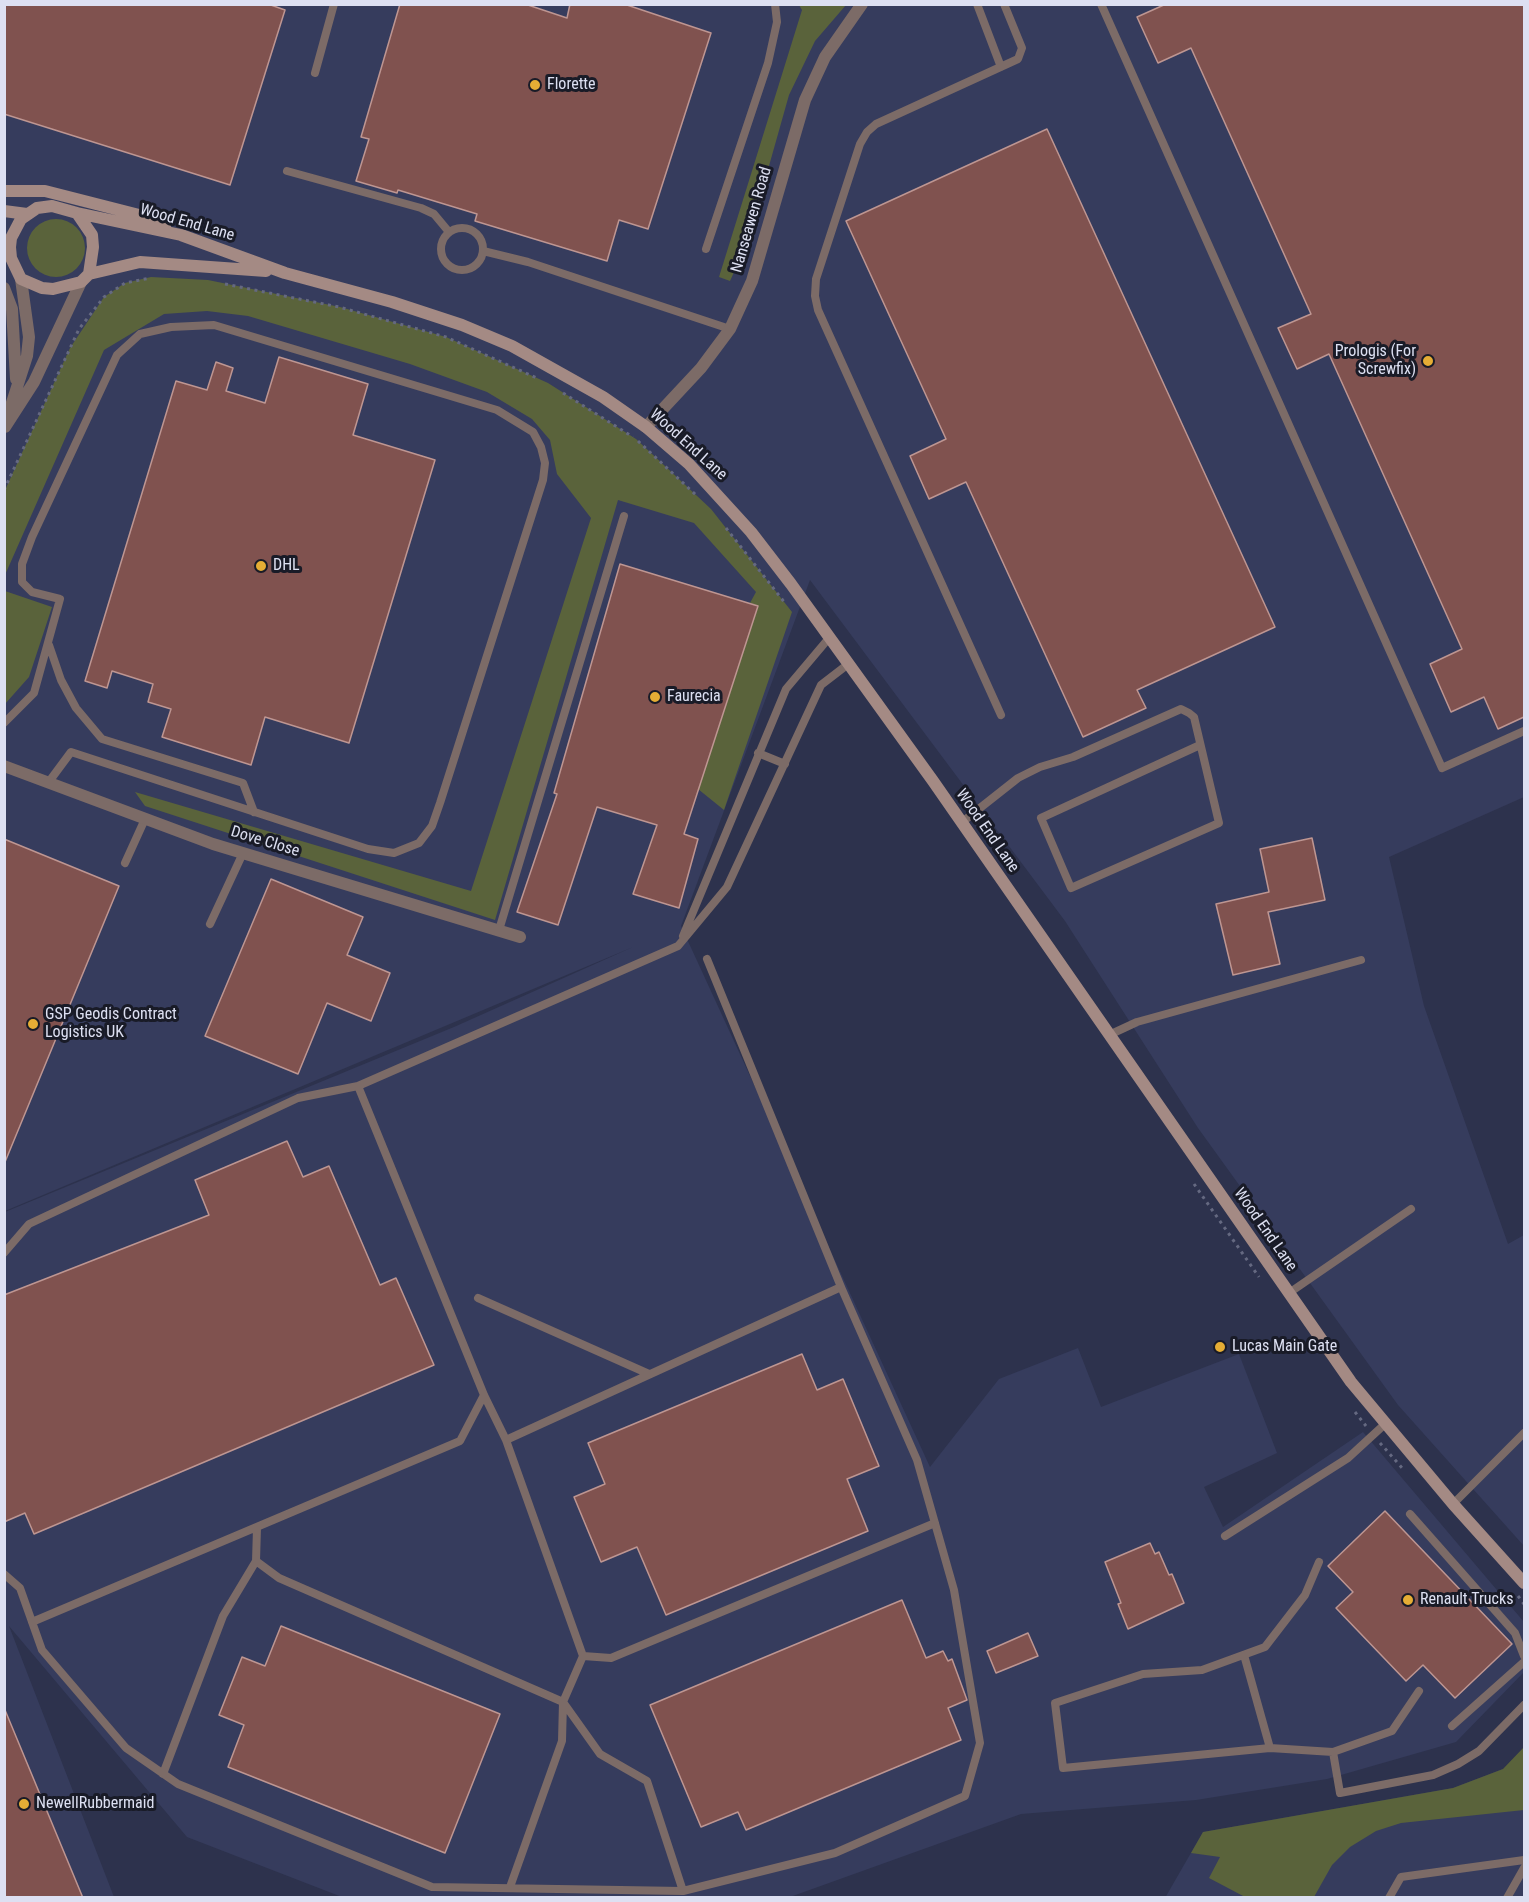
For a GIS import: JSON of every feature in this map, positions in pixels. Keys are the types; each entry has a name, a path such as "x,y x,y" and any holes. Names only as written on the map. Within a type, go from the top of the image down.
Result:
{"street":[{"name":"Nanseawen Road","path":"646,427 701,368 730,329 752,281 805,100 825,57 862,4"},
{"path":"4,191 45,191 70,197 147,217 181,236"},
{"path":"52,206 77,213 92,236 92,261 34,382 5,427 27,356 29,337 11,258 11,238 15,228 27,214 37,208 52,206"},
{"path":"4,211 27,214"},
{"name":"Wood End Lane","path":"77,213 181,236 285,273 392,302 482,333 547,364 603,397 646,427 689,464 736,514 829,638 961,823 1288,1293 1385,1425 1524,1583"},
{"name":"Wood End Lane","path":"85,278 140,262 165,262 285,273"},
{"path":"14,271 42,288 52,289 85,278"},
{"path":"4,288 12,309 16,386"},
{"name":"Dove Close","path":"4,766 243,853 520,937"}],"lane":[{"path":"315,73 334,4"},
{"path":"706,249 768,63 777,22 775,4"},
{"path":"977,4 1001,67"},
{"path":"1001,715 818,310 815,296 816,279 860,144 867,132 876,124 1018,59 1022,48 1004,4"},
{"path":"1101,4 1442,768 1524,730"},
{"path":"287,171 421,208 434,214 449,232"},
{"path":"462,228 475,232 483,244 483,251 477,263 472,267 458,270 443,257 441,250 444,237 449,232 462,228"},
{"path":"483,251 528,262 730,329"},
{"path":"4,723 34,693 60,599 32,592 22,582 22,564 32,537 117,355 140,334 171,327 214,326 497,410 533,432 541,447 545,463 543,480 432,826 419,843 394,853 368,849 71,752 48,783"},
{"path":"498,930 624,516"},
{"path":"678,946 786,689 829,638"},
{"path":"49,645 61,680 76,708 102,739 243,783 254,812"},
{"path":"4,1253 29,1224 298,1098 358,1086 678,946 727,886 821,685 848,665"},
{"path":"961,823 1018,778 1040,767 1074,758 1181,709 1194,717 1219,823 1071,888 1041,818 1200,745"},
{"path":"758,753 785,764"},
{"path":"125,863 145,819"},
{"path":"210,924 243,853"},
{"path":"4,1574 20,1588 42,1650 126,1748 178,1784 432,1887 683,1891 835,1853 965,1796 980,1743 954,1590 917,1460 841,1287 707,958"},
{"path":"1109,1035 1137,1022 1361,960"},
{"path":"358,1086 484,1395 506,1440 583,1656 563,1702 562,1741 510,1887"},
{"path":"1288,1293 1411,1209"},
{"path":"506,1440 841,1287"},
{"path":"478,1298 649,1374"},
{"path":"32,1622 460,1441 484,1395"},
{"path":"1225,1536 1348,1458 1385,1425"},
{"path":"1453,1504 1524,1433"},
{"path":"1410,1514 1515,1633 1524,1656"},
{"path":"583,1656 611,1658 934,1523"},
{"path":"163,1774 223,1616 256,1561 257,1528"},
{"path":"256,1561 279,1578 563,1702 600,1754 647,1781 683,1891"},
{"path":"1319,1562 1305,1595 1265,1647 1202,1670 1143,1674 1055,1703 1063,1768 1270,1748 1333,1752 1392,1731 1419,1691"},
{"path":"1244,1654 1270,1748"},
{"path":"1452,1725 1524,1662"},
{"path":"1333,1752 1340,1793 1433,1775 1458,1764 1479,1751 1524,1705"},
{"path":"1389,1898 1401,1877 1524,1860"},
{"path":"1507,1898 1524,1868"}],"path":[{"path":"4,490 79,329 104,297 125,283 151,277"},
{"path":"219,282 339,307 446,337 548,383"},
{"path":"558,390 636,439 703,502"},
{"path":"719,519 792,612"},
{"path":"1193,1183 1260,1279"},
{"path":"1353,1410 1405,1472"},
{"path":"1516,1595 1524,1604"}],"shaded area":[{"path":"5,5 1524,5 1524,797 1389,857 1424,1006 1508,1244 1524,1235 1524,1546 1398,1405 1198,1128 1065,921 810,580 681,926 930,1467 999,1379 1078,1348 1101,1407 1239,1354 1277,1453 1204,1487 1223,1527 1363,1432 1524,1622 1524,1672 1456,1742 1327,1779 1196,1800 1021,1814 790,1897 342,1897 187,1837 9,1626 114,1897 5,1897 5,1212 454,1027 633,947 5,1211"},
{"path":"1503,1769 1524,1770 1524,1897 1165,1898 1203,1832 1453,1788"}],"green space":[{"path":"799,5 846,5 815,41 789,95 747,244 730,281 719,277 802,10"},
{"path":"50,219 62,219 77,227 85,242 85,254 77,269 62,277 50,277 35,269 27,254 27,242 35,227"},
{"path":"151,277 208,280 340,307 446,337 548,383 636,439 711,509 792,612 724,810 698,789 758,606 750,603 756,592 694,523 618,500 495,920 145,806 135,792 471,891 591,518 557,474 550,440 532,419 487,392 410,364 248,316 207,311 164,314 104,350 5,575 5,490 70,348 104,297 125,283"},
{"path":"5,591 52,607 29,677 5,704"},
{"path":"1524,1747 1524,1810 1401,1823 1376,1831 1350,1847 1332,1865 1314,1897 1245,1897 1209,1878 1220,1857 1191,1853 1203,1832 1453,1788 1503,1769"}],"building":[{"path":"4,4 268,4 285,10 230,185 4,114"},
{"name":"Florette","path":"400,4 525,4 567,18 570,4 624,4 711,33 648,229 619,220 607,261 475,221 477,214 398,190 397,193 356,181 369,139 361,137"},
{"name":"Prologis (For Screwfix)","path":"1166,4 1524,4 1524,717 1498,729 1484,697 1451,712 1430,664 1462,649 1329,354 1297,369 1278,328 1311,314 1191,48 1158,63 1137,17"},
{"path":"1047,129 1275,627 1137,690 1146,708 1083,737 966,482 929,499 910,456 946,439 846,221"},
{"name":"DHL","path":"279,357 368,384 353,435 435,460 349,743 265,717 251,765 162,737 171,709 148,702 153,684 112,671 107,688 85,681 176,381 207,390 216,362 233,368 226,391 265,403"},
{"name":"Faurecia","path":"620,564 758,606 684,834 698,839 679,908 633,894 657,825 597,807 558,925 517,912 557,794 554,793"},
{"path":"1312,838 1325,900 1268,912 1280,964 1233,975 1216,904 1269,892 1260,849"},
{"name":"GSP Geodis Contract Logistics UK","path":"4,839 119,886 5,1162 4,1162"},
{"path":"271,879 363,917 347,955 390,973 371,1021 327,1003 298,1074 205,1036"},
{"path":"287,1141 303,1177 329,1166 380,1285 396,1278 434,1365 34,1534 25,1513 4,1522 4,1295 209,1215 195,1180"},
{"path":"802,1354 817,1390 843,1379 879,1466 847,1479 868,1531 666,1615 637,1547 601,1562 574,1497 605,1484 588,1443"},
{"name":"Renault Trucks","path":"1385,1511 1512,1644 1455,1698 1423,1665 1406,1681 1336,1608 1353,1592 1328,1566"},
{"path":"1150,1543 1155,1554 1159,1552 1169,1575 1172,1574 1184,1603 1128,1629 1118,1604 1121,1603 1105,1562"},
{"path":"902,1600 926,1658 943,1651 948,1661 952,1659 967,1700 948,1708 961,1740 746,1830 738,1812 701,1827 650,1705"},
{"path":"281,1626 500,1714 445,1853 228,1767 244,1725 219,1715 242,1657 265,1666"},
{"path":"1028,1633 1038,1656 996,1673 987,1651"},
{"name":"NewellRubbermaid","path":"5,1710 83,1898 4,1898"}],"place":[{"name":"Florette","path":"535,85"},
{"name":"Prologis (For Screwfix)","path":"1428,361"},
{"name":"DHL","path":"261,566"},
{"name":"Faurecia","path":"655,697"},
{"name":"GSP Geodis Contract Logistics UK","path":"33,1024"},
{"name":"Lucas Main Gate","path":"1220,1347"},
{"name":"Renault Trucks","path":"1408,1600"},
{"name":"NewellRubbermaid","path":"24,1804"}]}
